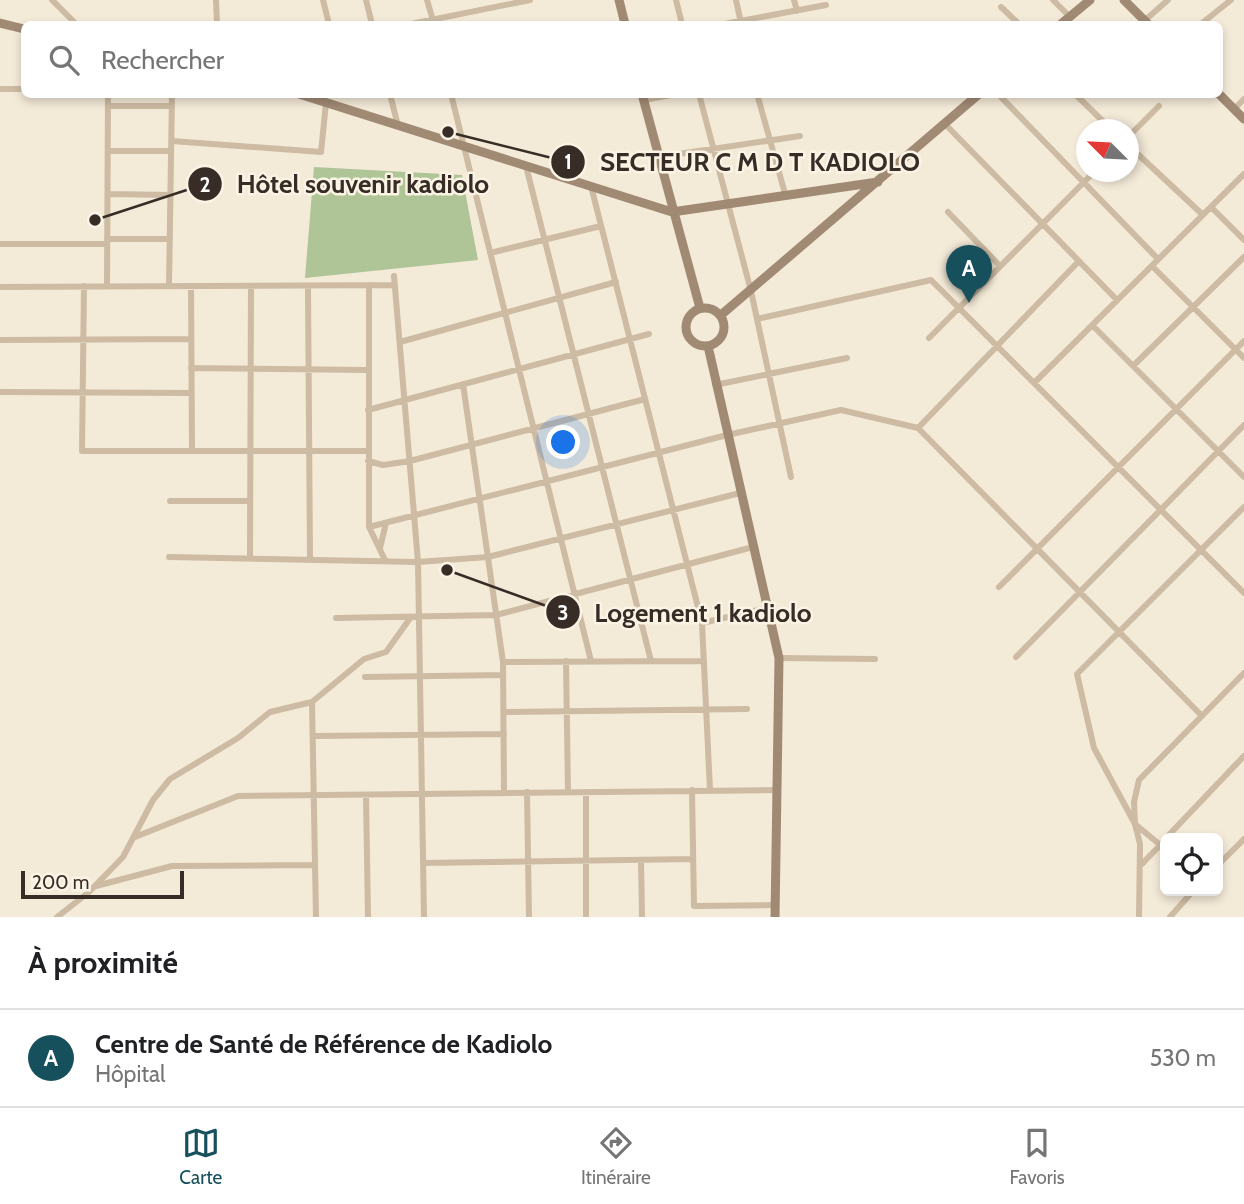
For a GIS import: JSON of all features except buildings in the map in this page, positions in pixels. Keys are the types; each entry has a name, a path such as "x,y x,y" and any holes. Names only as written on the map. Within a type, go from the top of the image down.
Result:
{"main road":[{"path":"619,0 624,21"},
{"path":"1065,21 1090,0"},
{"path":"1124,0 1145,21"},
{"path":"0,23 21,28"},
{"path":"311,98 672,212 878,183"},
{"path":"643,98 700,308"},
{"path":"721,315 974,98"},
{"path":"1223,98 1244,119"},
{"path":"700,308 711,308 721,315 723,334 708,346 693,342 687,333 690,315 700,308"},
{"path":"708,346 779,658 775,917"}],"street":[{"path":"52,0 73,21"},
{"path":"216,0 217,21"},
{"path":"323,0 328,21"},
{"path":"366,0 371,21"},
{"path":"428,0 433,21"},
{"path":"486,0 488,9"},
{"path":"437,21 530,0"},
{"path":"676,0 681,21"},
{"path":"736,0 741,21"},
{"path":"794,0 797,11"},
{"path":"1053,0 1070,17"},
{"path":"1147,21 1168,0"},
{"path":"1205,21 1231,0"},
{"path":"750,21 826,5"},
{"path":"1001,7 1016,21"},
{"path":"0,89 21,89"},
{"path":"107,286 108,98"},
{"path":"169,286 172,98"},
{"path":"391,98 398,126"},
{"path":"452,98 591,662"},
{"path":"700,98 751,290 791,477"},
{"path":"758,98 786,197"},
{"path":"1002,98 1158,259"},
{"path":"1079,98 1101,119"},
{"path":"1234,109 1244,99"},
{"path":"172,141 321,152 326,103"},
{"path":"108,106 172,106"},
{"path":"1139,127 1159,106"},
{"path":"945,124 1117,300"},
{"path":"658,157 800,136"},
{"path":"108,151 171,151"},
{"path":"1139,154 1203,215"},
{"path":"526,166 651,661"},
{"path":"1034,383 1244,174"},
{"path":"929,338 1083,183"},
{"path":"592,186 702,623 710,790"},
{"path":"108,194 171,195"},
{"path":"1211,207 1244,240"},
{"path":"948,212 1000,266"},
{"path":"490,253 601,226"},
{"path":"0,244 170,239"},
{"path":"1133,366 1244,257"},
{"path":"918,428 1079,261"},
{"path":"1152,265 1244,358"},
{"path":"394,276 418,562 415,617 420,676 424,917"},
{"path":"757,320 930,280 1244,593"},
{"path":"400,342 616,282"},
{"path":"369,285 369,527 384,560"},
{"path":"0,286 395,285"},
{"path":"84,286 82,451 368,451"},
{"path":"191,286 192,450"},
{"path":"250,558 251,286"},
{"path":"307,286 310,560"},
{"path":"1091,325 1244,477"},
{"path":"368,410 649,334"},
{"path":"0,340 191,339"},
{"path":"999,587 1244,341"},
{"path":"715,385 847,358"},
{"path":"191,368 368,370"},
{"path":"463,384 503,662 504,793"},
{"path":"0,392 191,393"},
{"path":"368,461 383,465 410,461 645,399"},
{"path":"369,527 727,435 841,411 918,428 1202,716"},
{"path":"1016,657 1244,425"},
{"path":"169,557 418,562 488,556 740,492"},
{"path":"170,500 250,501"},
{"path":"1160,840 1135,824 1094,748 1077,674 1244,507"},
{"path":"370,560 380,549 386,523"},
{"path":"336,618 496,615 753,547"},
{"path":"702,623 767,608"},
{"path":"57,917 123,857 153,800 170,779 237,738 270,712 312,702 364,659 386,652 415,617"},
{"path":"779,658 875,659"},
{"path":"503,662 704,661"},
{"path":"566,662 568,792"},
{"path":"1139,917 1141,866 1134,802 1139,779 1244,673"},
{"path":"365,677 503,675"},
{"path":"312,702 316,917"},
{"path":"504,712 747,709"},
{"path":"313,736 504,734"},
{"path":"1172,833 1244,756"},
{"path":"692,790 694,905 775,905"},
{"path":"135,837 238,796 777,790"},
{"path":"527,792 529,917"},
{"path":"586,792 586,917"},
{"path":"366,794 368,917"},
{"path":"1223,860 1244,839"},
{"path":"1141,866 1160,846"},
{"path":"423,863 694,859"},
{"path":"642,860 642,917"},
{"path":"93,887 172,866 315,864"},
{"path":"1170,917 1189,896"}],"green space":[{"path":"314,167 462,175 478,260 305,278"}],"place":[{"name":"SECTEUR C M D T KADIOLO","path":"448,132"},
{"name":"Hôtel souvenir kadiolo","path":"95,220"},
{"name":"Centre de Santé de Référence de Kadiolo","path":"969,303"},
{"name":"Logement 1 kadiolo","path":"447,570"}]}
